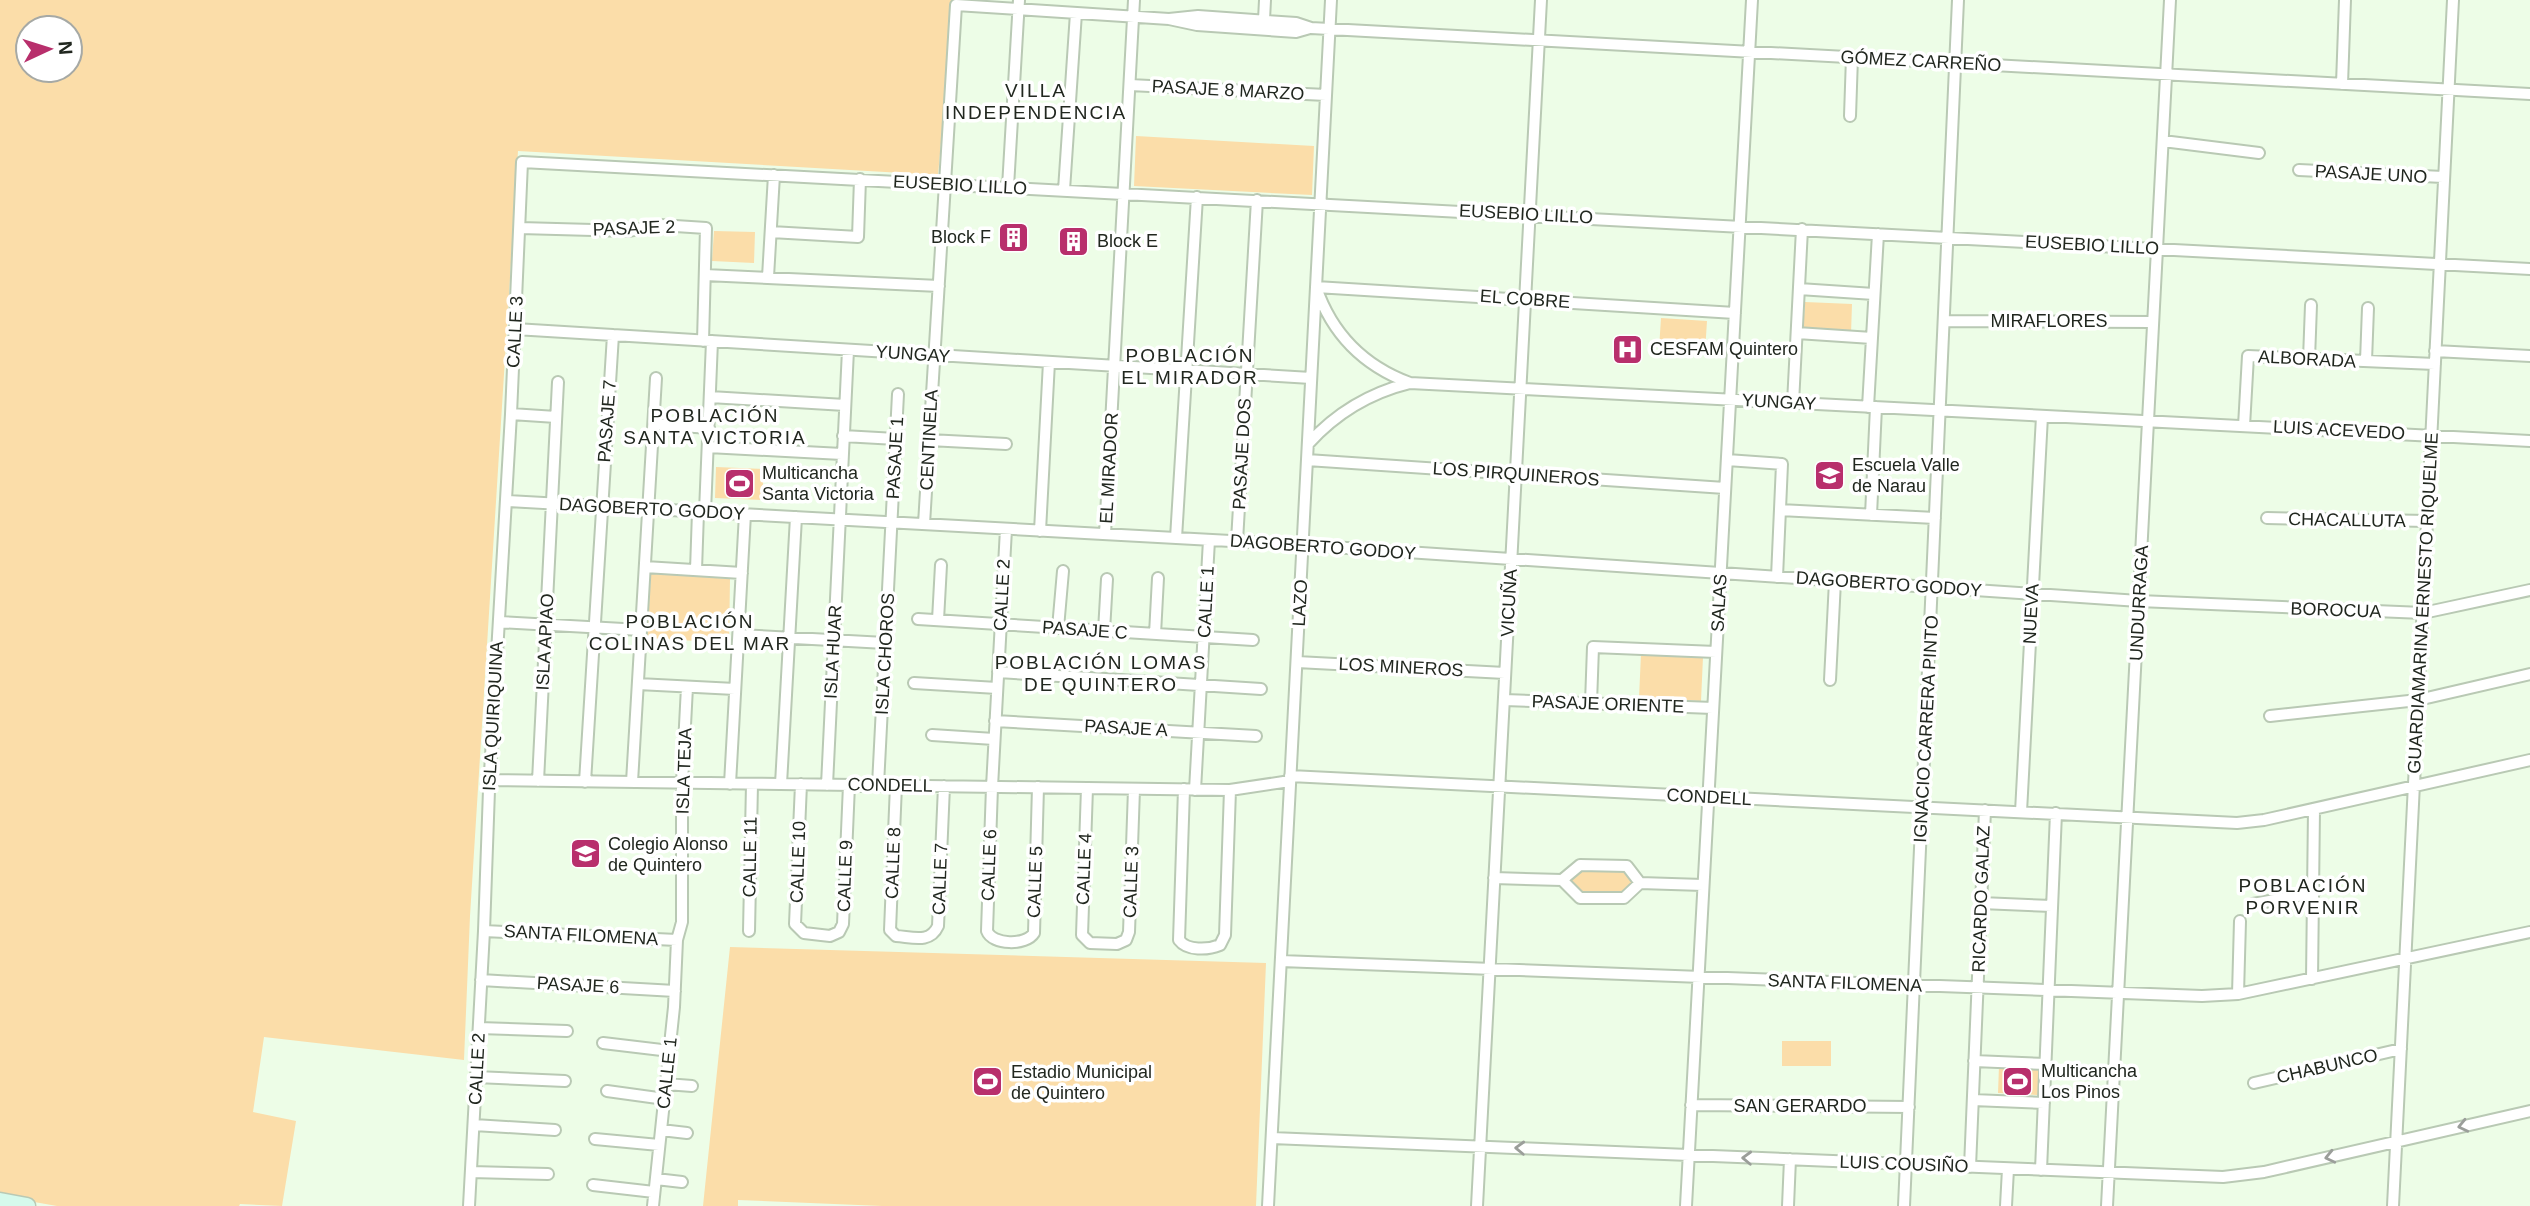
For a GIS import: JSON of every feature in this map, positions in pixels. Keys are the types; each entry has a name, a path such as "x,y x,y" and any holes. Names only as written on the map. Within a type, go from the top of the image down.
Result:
{"main road":[{"path":"0,1201 27,1206"}],"street":[{"name":"EL MIRADOR","path":"1105,534 1134,0"},
{"path":"1264,20 1265,0"},
{"name":"LAZO","path":"1268,1206 1331,0"},
{"name":"VICUÑA","path":"1477,1206 1541,0"},
{"name":"SALAS","path":"1686,1206 1752,0"},
{"name":"IGNACIO CARRERA PINTO","path":"1904,1206 1958,0"},
{"name":"UNDURRAGA","path":"2107,1206 2170,0"},
{"path":"2342,84 2345,0"},
{"name":"GUARDIAMARINA ERNESTO RIQUELME","path":"2393,1206 2453,0"},
{"name":"GÓMEZ CARREÑO","path":"956,5 1019,5 1076,13 1168,19 1197,25 1296,32 1311,28"},
{"name":"CENTINELA","path":"925,524 956,5"},
{"path":"1008,187 1019,5"},
{"path":"1064,190 1076,13"},
{"name":"GÓMEZ CARREÑO","path":"1168,19 1198,16 1296,23 1311,28 2530,94"},
{"path":"1850,116 1852,57"},
{"name":"PASAJE 8 MARZO","path":"1129,85 1326,95"},
{"path":"2163,141 2259,153"},
{"name":"EUSEBIO LILLO","path":"522,162 2530,269"},
{"name":"CALLE 3","path":"506,501 522,162"},
{"name":"PASAJE UNO","path":"2299,170 2444,177"},
{"path":"768,278 774,175"},
{"path":"771,232 858,237 860,179"},
{"path":"1176,538 1197,197"},
{"name":"PASAJE DOS","path":"1237,541 1257,200"},
{"name":"PASAJE 2","path":"520,228 629,231 660,225 706,228 705,275"},
{"path":"1793,403 1802,229"},
{"path":"1871,515 1872,338 1878,233"},
{"path":"696,570 710,397 705,275 939,286"},
{"name":"YUNGAY","path":"1316,287 1332,324 1349,345 1377,368 1410,383"},
{"name":"EL COBRE","path":"1316,287 1735,313"},
{"path":"1799,289 1874,294"},
{"path":"2309,359 2311,305"},
{"path":"2366,361 2368,308"},
{"name":"MIRAFLORES","path":"1944,321 2153,322"},
{"name":"YUNGAY","path":"515,329 1311,378"},
{"path":"1797,333 1872,338"},
{"name":"PASAJE 7","path":"584,782 613,335"},
{"path":"839,520 848,350"},
{"path":"2435,351 2530,356"},
{"name":"ALBORADA","path":"2244,426 2248,356 2435,364"},
{"path":"1040,531 1049,362"},
{"path":"632,782 656,378"},
{"name":"ISLA APIAO","path":"538,781 558,382"},
{"name":"YUNGAY","path":"1308,444 1328,423 1353,406 1381,392 1410,383 2148,421"},
{"name":"PASAJE 1","path":"891,522 898,394"},
{"path":"710,397 845,405"},
{"path":"511,414 556,417"},
{"name":"NUEVA","path":"2021,812 2042,416"},
{"name":"LUIS ACEVEDO","path":"2148,421 2530,440"},
{"path":"653,424 709,428"},
{"path":"843,436 896,439"},
{"path":"929,440 1006,444"},
{"path":"708,447 842,454"},
{"name":"LOS PIRQUINEROS","path":"1307,460 1726,488"},
{"path":"1727,460 1782,464 1777,577"},
{"name":"DAGOBERTO GODOY","path":"506,501 1303,545 2139,601"},
{"name":"ISLA QUIRIQUINA","path":"484,931 489,780 506,501"},
{"path":"1780,510 1935,518"},
{"path":"730,783 745,514"},
{"path":"781,784 796,517"},
{"name":"CHACALLUTA","path":"2267,518 2427,521"},
{"name":"ISLA HUAR","path":"827,785 839,520"},
{"name":"ISLA CHOROS","path":"878,785 891,522"},
{"name":"CALLE 2","path":"992,787 1006,529"},
{"name":"CALLE 1","path":"1189,790 1198,732 1209,540"},
{"path":"938,620 941,565"},
{"path":"645,567 743,573"},
{"path":"1058,628 1063,571"},
{"path":"1155,634 1158,578"},
{"path":"1104,631 1108,579"},
{"path":"1830,680 1835,581"},
{"name":"BOROCUA","path":"2139,601 2423,614 2530,590"},
{"name":"PASAJE C","path":"918,619 1253,640"},
{"path":"499,622 641,630"},
{"path":"739,635 885,643"},
{"path":"1591,703 1594,648 1716,652"},
{"name":"LOS MINEROS","path":"1297,662 1505,673"},
{"path":"998,672 1261,688"},
{"path":"2270,716 2418,700 2530,674"},
{"path":"914,683 997,688"},
{"path":"638,684 736,689"},
{"name":"ISLA TEJA","path":"677,940 682,922 682,783 687,687"},
{"name":"PASAJE ORIENTE","path":"1504,700 1713,708"},
{"name":"PASAJE A","path":"995,721 1256,736"},
{"path":"932,735 995,738"},
{"name":"CONDELL","path":"489,780 1230,790 1290,779 1499,786 2249,822 2530,760"},
{"name":"CALLE 11","path":"749,931 752,784"},
{"name":"CALLE 10","path":"800,784 795,921 799,931 807,934"},
{"name":"CALLE 9","path":"807,934 834,935 842,927 849,785"},
{"name":"CALLE 8","path":"896,785 890,930 898,936"},
{"name":"CALLE 7","path":"898,936 926,938 933,935 938,926 944,786"},
{"name":"CALLE 6","path":"992,787 986,931 994,940"},
{"name":"CALLE 5","path":"994,940 1027,941 1034,933 1038,787"},
{"name":"CALLE 4","path":"1087,788 1082,932 1086,941 1093,944"},
{"name":"CALLE 3","path":"1093,944 1120,944 1129,935 1134,789"},
{"path":"1189,790 1180,940 1188,947 1210,948 1220,945 1225,935 1230,790"},
{"path":"2312,979 2314,809"},
{"name":"RICARDO GALAZ","path":"1970,1167 1985,810"},
{"path":"2041,1170 2056,813"},
{"path":"1494,878 1562,880 1580,865 1627,866 1640,884"},
{"path":"1562,880 1580,898 1624,898 1640,884 1703,885"},
{"path":"2253,904 2314,893"},
{"path":"1981,903 2052,906"},
{"path":"2238,994 2240,921"},
{"name":"CALLE 2","path":"469,1206 484,931"},
{"name":"SANTA FILOMENA","path":"484,931 677,940"},
{"name":"SANTA FILOMENA","path":"1281,961 2187,996 2238,994 2530,932"},
{"name":"CALLE 1","path":"653,1206 670,1051 677,940"},
{"name":"PASAJE 6","path":"481,980 675,990"},
{"path":"479,1028 567,1031"},
{"path":"603,1043 670,1051"},
{"name":"CHABUNCO","path":"2254,1083 2401,1049"},
{"path":"1974,1061 2046,1064"},
{"path":"476,1077 565,1081"},
{"path":"666,1084 692,1086"},
{"path":"607,1091 665,1099"},
{"path":"1973,1100 2044,1103"},
{"name":"SAN GERARDO","path":"1691,1105 1909,1107"},
{"name":"LUIS COUSIÑO","path":"1272,1138 2223,1177 2250,1175 2530,1111"},
{"path":"474,1125 555,1130"},
{"path":"661,1130 687,1133"},
{"path":"596,1139 659,1146"},
{"path":"1788,1206 1790,1160"},
{"path":"2006,1206 2008,1169"},
{"path":"471,1172 548,1174"},
{"path":"656,1179 682,1182"},
{"path":"593,1185 654,1192"}],"shaded area":[{"path":"0,0 954,0 938,175 518,151 470,916 464,1060 264,1037 253,1112 296,1121 282,1206 57,1206 0,1196"},
{"path":"1136,136 1314,146 1312,195 1134,186"},
{"path":"714,231 755,232 754,263 712,261"},
{"path":"1805,302 1852,304 1851,334 1803,331"},
{"path":"1661,318 1707,321 1705,352 1659,349"},
{"name":"Multicancha Santa Victoria","path":"716,467 764,469 762,500 715,498"},
{"path":"651,573 730,579 729,643 647,638"},
{"path":"1641,654 1703,657 1701,701 1639,698"},
{"path":"1583,868 1625,870 1635,884 1624,894 1580,894 1569,883"},
{"name":"Estadio Municipal de Quintero","path":"730,947 1266,963 1256,1206 882,1206 738,1200 738,1206 703,1206"},
{"path":"1782,1041 1831,1041 1831,1066 1782,1066"},
{"name":"Multicancha Los Pinos","path":"1999,1066 2039,1068 2038,1095 1998,1093"}],"place":[{"name":"Block F","path":"1014,237"},
{"name":"Block E","path":"1074,241"},
{"name":"CESFAM Quintero","path":"1627,349"},
{"name":"Escuela Valle de Narau","path":"1829,475"},
{"name":"Multicancha Santa Victoria","path":"739,483"},
{"name":"Colegio Alonso de Quintero","path":"585,854"},
{"name":"Multicancha Los Pinos","path":"2018,1081"},
{"name":"Estadio Municipal de Quintero","path":"988,1082"}],"district":[{"name":"VILLA INDEPENDENCIA","path":"1036,101"},
{"name":"POBLACIÓN EL MIRADOR","path":"1190,366"},
{"name":"POBLACIÓN SANTA VICTORIA","path":"715,426"},
{"name":"POBLACIÓN COLINAS DEL MAR","path":"690,632"},
{"name":"POBLACIÓN LOMAS DE QUINTERO","path":"1101,673"},
{"name":"POBLACIÓN PORVENIR","path":"2303,896"}]}
